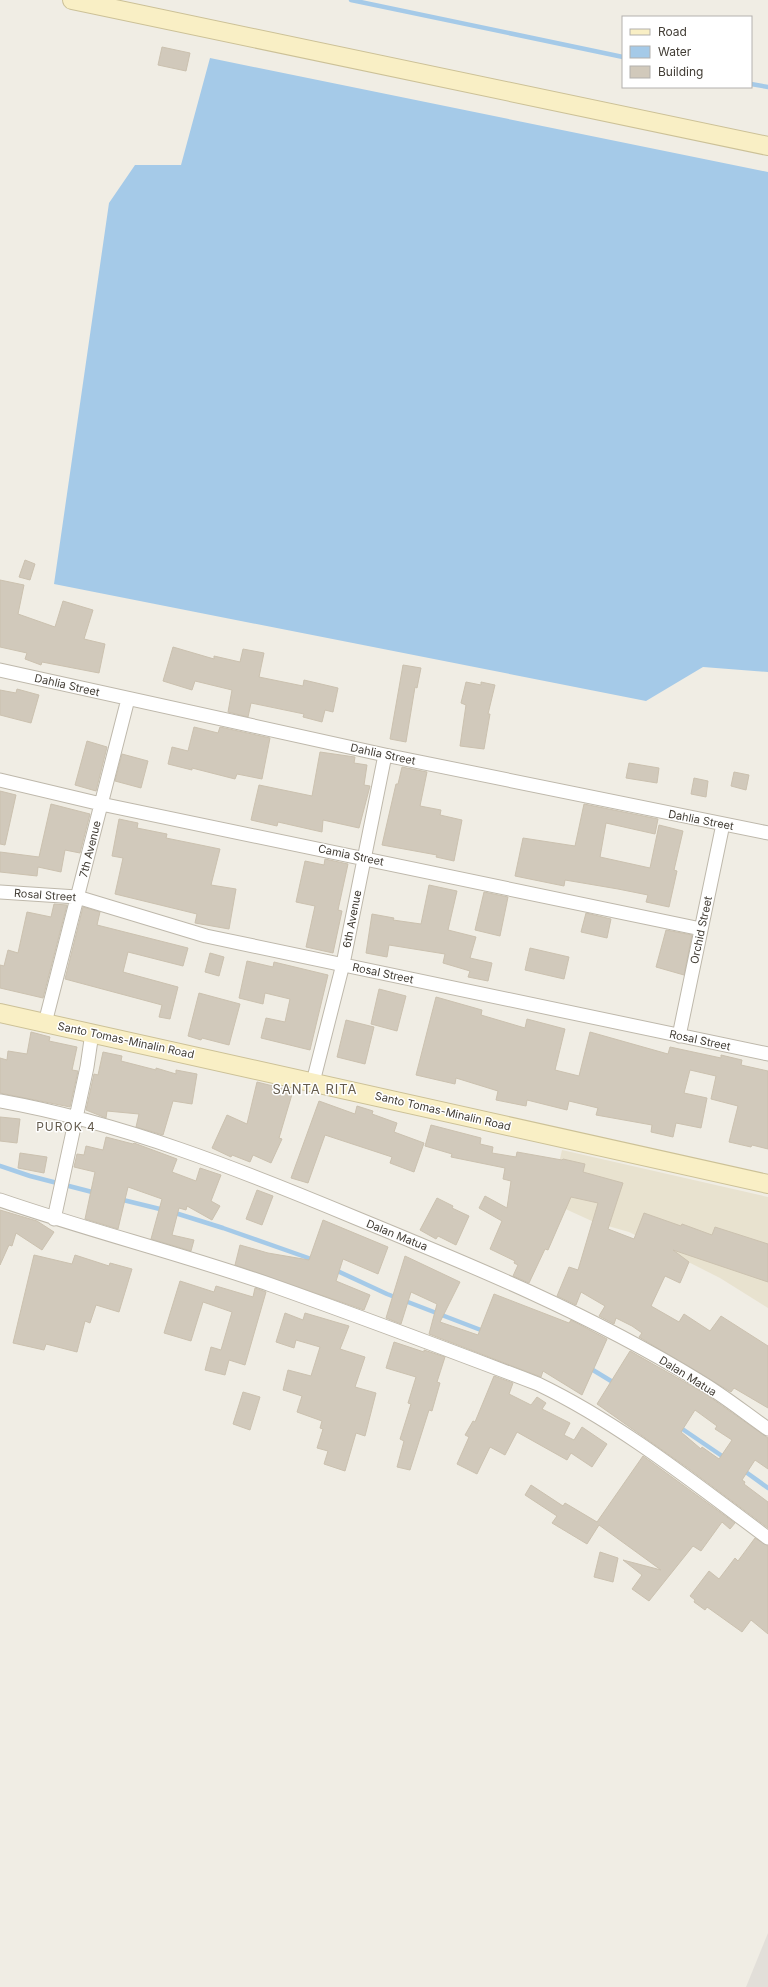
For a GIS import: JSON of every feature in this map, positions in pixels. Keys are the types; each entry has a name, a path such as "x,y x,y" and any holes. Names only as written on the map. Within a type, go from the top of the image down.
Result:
{"main road":[{"path":"72,0 768,146"},
{"name":"Santo Tomas-Minalin Road","path":"0,1013 768,1184"}],"street":[{"name":"Dahlia Street","path":"0,670 385,755 768,833"},
{"name":"7th Avenue","path":"45,1023 128,698"},
{"name":"6th Avenue","path":"313,1082 343,964 385,755"},
{"name":"Camia Street","path":"0,780 101,804 702,929"},
{"name":"Orchid Street","path":"679,1036 723,824"},
{"name":"Rosal Street","path":"0,892 78,896 206,936 768,1054"},
{"path":"54,1219 76,1118 92,1033"},
{"name":"Dalan Matua","path":"0,1101 76,1118 168,1146 276,1185 489,1272 626,1339 700,1382 768,1429"},
{"path":"0,1200 54,1219 123,1238 270,1285 538,1384 571,1400 671,1465 768,1538"}],"shaded area":[{"path":"562,1150 768,1197 768,1308 720,1278 629,1232 594,1222 550,1202"},
{"path":"768,1933 768,1987 746,1987"}],"water":[{"path":"210,58 768,172 768,672 703,667 646,701 54,584 109,203 135,165 181,165"}],"building":[{"path":"162,47 190,53 186,71 158,65"},
{"path":"25,560 35,564 30,580 19,577"},
{"path":"0,580 24,585 18,614 55,627 63,601 93,610 84,639 105,644 99,673 42,662 41,665 25,659 27,653 0,647"},
{"path":"173,647 214,659 214,656 240,662 243,649 264,653 259,677 303,686 304,680 338,688 333,712 325,710 322,722 303,717 304,714 251,703 248,717 228,712 232,690 195,681 192,690 163,681"},
{"path":"403,665 421,668 417,688 415,687 406,742 390,739"},
{"path":"466,682 481,685 481,682 495,685 488,714 490,714 484,749 460,746 466,705 461,703"},
{"path":"17,689 39,695 31,723 0,715 0,690 16,693"},
{"path":"194,727 218,733 220,727 270,738 262,779 237,774 235,779 192,768 192,770 168,764 172,747 188,751"},
{"path":"87,741 107,747 96,791 75,785"},
{"path":"320,752 355,757 354,763 367,765 364,785 370,786 359,828 323,820 322,832 278,822 277,826 251,820 259,785 312,796"},
{"path":"122,754 148,761 141,788 115,781"},
{"path":"629,763 659,768 657,783 626,778"},
{"path":"402,767 427,772 420,806 441,810 440,815 462,820 454,861 436,857 437,855 382,845 396,784 398,784"},
{"path":"734,772 749,775 746,790 731,786"},
{"path":"694,778 708,781 706,797 691,794"},
{"path":"0,791 16,795 5,845 0,844"},
{"path":"51,804 90,814 80,853 65,850 61,872 38,867 37,876 0,872 0,852 39,857"},
{"path":"584,804 658,819 655,834 606,823 600,857 650,868 659,825 683,831 674,870 677,871 669,907 646,902 648,895 565,880 564,886 515,876 523,838 575,846"},
{"path":"119,819 138,823 137,828 167,834 166,838 220,849 211,885 236,889 229,929 195,923 197,914 115,894 123,858 112,856"},
{"path":"325,859 348,864 338,910 342,911 333,953 306,947 315,906 296,902 305,861 324,865"},
{"path":"429,885 457,891 448,930 476,937 470,958 492,963 488,981 468,977 470,971 443,963 445,954 389,945 387,957 366,953 372,914 394,918 393,920 421,924"},
{"path":"484,892 508,897 500,936 475,930"},
{"path":"54,904 67,905 43,998 0,988 0,965 4,966 8,950 18,953 27,912 51,917"},
{"path":"83,907 100,912 97,925 188,948 183,966 128,952 123,972 178,987 170,1019 159,1017 162,1005 65,979"},
{"path":"586,913 611,919 607,938 581,932"},
{"path":"666,930 692,935 684,975 656,967"},
{"path":"530,948 569,957 564,979 525,970"},
{"path":"210,953 224,957 219,976 205,972"},
{"path":"247,961 273,967 274,962 328,975 310,1050 261,1038 266,1018 285,1022 290,999 265,993 263,1004 239,998"},
{"path":"379,989 406,996 397,1031 371,1024"},
{"path":"199,993 240,1004 229,1045 188,1036"},
{"path":"436,997 482,1010 481,1015 525,1028 527,1019 565,1029 555,1070 579,1076 590,1032 668,1054 670,1047 721,1058 721,1055 742,1060 741,1065 768,1071 768,1149 729,1142 738,1106 711,1099 716,1076 690,1070 684,1093 707,1098 701,1128 676,1123 673,1137 651,1132 652,1125 596,1115 598,1108 569,1101 567,1110 527,1100 526,1106 496,1100 498,1091 456,1078 455,1084 416,1075"},
{"path":"346,1020 374,1027 365,1064 337,1057"},
{"path":"31,1032 50,1037 49,1041 77,1047 72,1070 78,1071 70,1107 0,1093 0,1058 7,1060 8,1051 27,1054"},
{"path":"103,1052 122,1056 121,1061 156,1070 156,1068 176,1074 176,1070 197,1074 192,1104 173,1101 163,1135 136,1127 139,1114 107,1111 106,1118 86,1110 94,1074 98,1075"},
{"path":"257,1082 293,1091 279,1138 282,1139 271,1163 253,1155 250,1162 232,1155 231,1157 212,1148 227,1115 247,1124"},
{"path":"319,1101 355,1114 357,1106 373,1111 372,1114 397,1123 394,1132 424,1143 414,1172 390,1163 392,1157 325,1135 308,1183 291,1178"},
{"path":"0,1117 20,1119 17,1143 0,1141"},
{"path":"431,1125 481,1138 480,1144 493,1147 492,1153 516,1157 517,1152 585,1164 583,1172 623,1183 608,1229 634,1239 644,1213 681,1226 682,1224 712,1235 715,1227 768,1244 768,1282 673,1250 689,1262 680,1283 665,1276 651,1306 679,1322 684,1314 710,1331 721,1316 768,1346 768,1408 734,1388 731,1392 639,1337 642,1333 632,1326 616,1318 614,1324 599,1316 605,1306 581,1292 576,1305 557,1296 569,1267 578,1270 598,1203 571,1197 548,1250 545,1249 529,1283 513,1276 518,1265 514,1263 515,1261 490,1249 502,1221 479,1208 485,1196 507,1208 511,1181 503,1179 505,1168 451,1157 452,1154 425,1146"},
{"path":"106,1137 134,1143 177,1159 172,1172 196,1181 200,1168 221,1175 211,1201 220,1206 212,1220 187,1206 186,1210 179,1208 172,1235 194,1240 191,1251 151,1239 162,1199 128,1187 118,1229 85,1219 95,1172 74,1167 77,1154 84,1155 86,1146 103,1150"},
{"path":"20,1153 47,1157 44,1173 18,1168"},
{"path":"257,1190 273,1196 262,1225 246,1219"},
{"path":"437,1198 453,1206 452,1208 469,1216 456,1245 438,1236 436,1239 420,1230"},
{"path":"0,1210 37,1221 54,1232 42,1250 16,1233 12,1246 9,1245 0,1265"},
{"path":"323,1220 388,1247 378,1274 343,1259 336,1281 370,1295 364,1310 235,1265 240,1245 268,1253 309,1260"},
{"path":"34,1255 72,1264 75,1255 109,1266 110,1263 132,1269 119,1312 96,1305 90,1323 85,1321 77,1352 46,1344 44,1350 13,1343"},
{"path":"405,1256 460,1282 440,1322 478,1335 494,1294 569,1323 571,1320 607,1339 582,1395 543,1371 541,1377 429,1334 437,1304 411,1292 401,1324 386,1318"},
{"path":"180,1281 214,1292 216,1286 253,1297 255,1288 266,1292 245,1365 229,1360 225,1375 205,1370 211,1347 221,1350 232,1312 203,1302 191,1341 164,1333"},
{"path":"285,1313 303,1320 305,1313 349,1326 340,1349 365,1357 355,1387 376,1393 365,1436 356,1433 345,1471 324,1464 328,1451 317,1448 323,1429 320,1428 322,1421 297,1412 302,1396 283,1390 288,1370 311,1376 320,1347 296,1340 294,1348 276,1342"},
{"path":"394,1342 445,1357 437,1382 440,1383 432,1411 429,1410 410,1470 397,1467 404,1441 400,1439 411,1404 408,1403 416,1377 386,1368"},
{"path":"630,1351 704,1393 768,1438 768,1469 755,1460 742,1480 745,1482 744,1484 768,1502 768,1528 689,1469 597,1404","holes":["695,1410 717,1426 715,1429 732,1440 719,1459 702,1447 701,1449 681,1432"]},
{"path":"494,1376 513,1383 509,1394 531,1405 537,1397 546,1403 542,1409 570,1423 564,1435 574,1440 582,1427 607,1444 592,1467 571,1453 567,1460 517,1432 505,1455 490,1447 477,1474 457,1464 469,1437 465,1435 473,1421 475,1422"},
{"path":"243,1392 260,1397 250,1430 233,1424"},
{"path":"643,1456 735,1523 730,1529 722,1522 701,1551 693,1546 649,1601 632,1589 642,1575 623,1560 661,1570 599,1525 587,1544 552,1523 557,1516 525,1495 531,1485 563,1506 565,1503 597,1522"},
{"path":"755,1538 768,1546 768,1634 751,1620 742,1632 707,1607 705,1610 694,1602 695,1600 690,1596 709,1571 719,1579 735,1558 738,1561"},
{"path":"600,1552 618,1558 613,1582 594,1577"}],"waterway":[{"path":"351,0 622,57"},
{"path":"752,84 768,87"},
{"path":"0,1166 30,1176 96,1193"},
{"path":"119,1199 164,1210"},
{"path":"172,1212 314,1260"},
{"path":"333,1269 387,1294 486,1332"},
{"path":"588,1367 616,1384"},
{"path":"678,1426 725,1458"},
{"path":"743,1470 768,1488"}],"district":[{"name":"SANTA RITA","path":"315,1089"},
{"name":"PUROK 4","path":"66,1127"}]}
